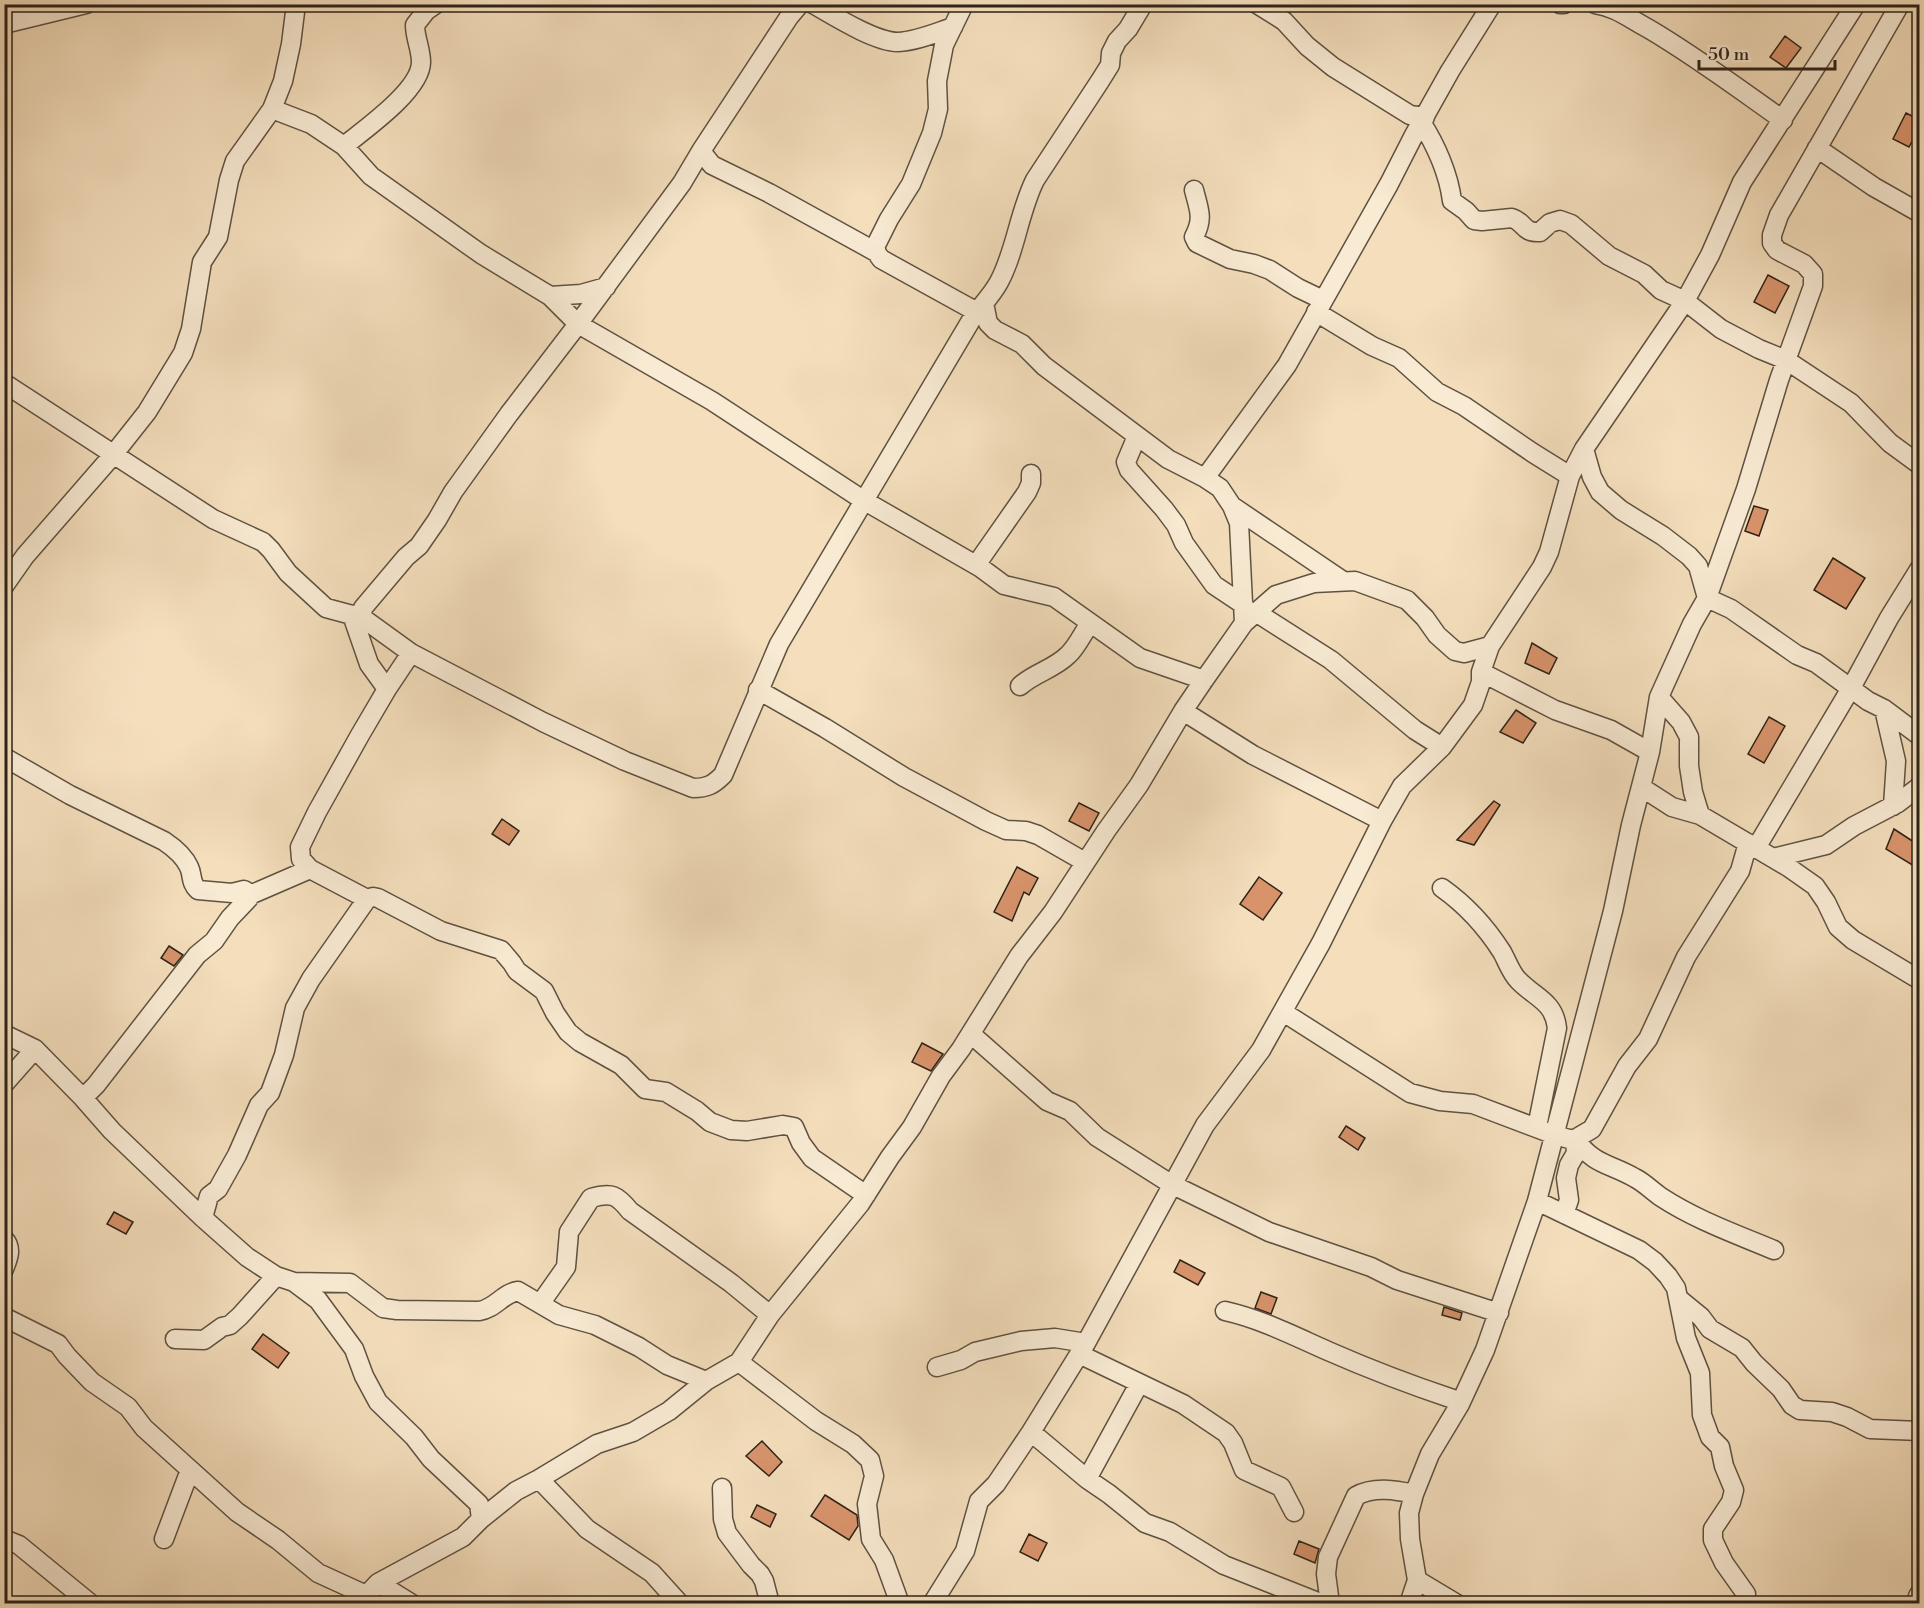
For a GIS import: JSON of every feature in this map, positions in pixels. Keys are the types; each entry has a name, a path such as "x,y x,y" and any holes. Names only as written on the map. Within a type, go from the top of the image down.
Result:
{"street":[{"path":"4,24 86,4"},
{"path":"4,586 25,556 113,455 147,412 183,353 191,329 202,262 218,237 235,161 272,109 283,81 296,4"},
{"path":"344,146 399,101 416,78 422,64 415,25 426,11 436,4"},
{"path":"357,614 418,546 438,520 453,492 509,414 606,287 688,174 706,158 789,17 800,4"},
{"path":"813,4 882,39 897,42 914,40 953,27"},
{"path":"876,252 879,238 911,184 932,133 938,109 937,81 944,45 964,4"},
{"path":"4,383 213,519 263,542 288,573 326,608 357,614 411,653 543,722 625,761 693,788 704,788 713,785 723,775 779,644 863,500 981,313 998,283 1020,224 1027,196 1035,180 1110,65 1111,53 1117,41 1128,29 1143,4"},
{"path":"1257,4 1284,21 1307,46 1333,67 1417,123 1430,136 1448,180 1452,201 1474,220 1512,218 1528,231 1534,232 1540,232 1550,223 1560,220 1571,224 1609,255 1644,274 1661,290 1685,301 1720,329 1786,360 1851,402 1890,443 1920,465"},
{"path":"1206,478 1287,365 1389,184 1417,123 1492,4"},
{"path":"1595,4 1617,10 1663,37 1783,120"},
{"path":"932,1604 965,1551 979,1501 996,1484 1082,1349 1205,1125 1262,1050 1402,786 1442,747 1473,705 1490,646 1545,560 1570,476 1584,449 1685,301 1710,255 1742,182 1856,4"},
{"path":"1409,1604 1416,1580 1409,1513 1414,1494 1430,1454 1460,1404 1485,1350 1537,1201 1613,911 1650,752 1659,697 1692,624 1707,598 1746,489 1786,360 1813,286 1813,274 1804,264 1777,250 1772,243 1772,235 1779,215 1900,4"},
{"path":"272,109 311,124 344,146 370,176 481,254 550,296 578,324 712,401 863,500 976,565 1004,585 1054,597 1140,658 1204,680"},
{"path":"1817,148 1874,187 1920,213"},
{"path":"706,158 876,252 881,259 897,269 981,313 995,330 1008,339 1022,344 1044,366 1168,459 1206,478 1220,489 1232,506 1239,523 1248,614"},
{"path":"1194,190 1201,217 1194,237 1197,243 1230,259 1270,270 1298,288 1372,346 1399,358 1437,392 1464,406 1570,476"},
{"path":"550,296 581,294 606,287"},
{"path":"1137,436 1126,462 1129,470 1164,508 1176,525 1184,543 1214,585 1248,614 1331,660 1415,730 1442,747"},
{"path":"1584,449 1592,477 1600,492 1621,510 1663,536 1689,556 1698,566 1707,598 1731,609 1797,655 1816,663 1920,736"},
{"path":"976,565 1027,492 1031,483 1031,474"},
{"path":"1232,506 1343,582"},
{"path":"1283,1011 1410,1093 1440,1101 1473,1104 1569,1140 1592,1129 1627,1066 1648,1039 1686,957 1740,871 1759,850 1889,618 1920,568"},
{"path":"367,1594 463,1537 485,1510 597,1444 633,1432 669,1411 706,1381 739,1362 770,1315 866,1195 1019,956 1053,912 1139,785 1183,711 1248,614 1276,596 1314,583 1355,581 1407,600 1425,618 1437,635 1455,651 1464,653 1490,646"},
{"path":"357,614 369,664 387,689"},
{"path":"1020,686 1069,654 1090,623"},
{"path":"367,899 310,869 301,859 300,847 317,812 387,689 411,653"},
{"path":"1481,672 1555,710 1611,730 1650,752"},
{"path":"758,690 952,803 1006,830 1026,831 1038,835 1085,862"},
{"path":"1659,697 1682,722 1689,737 1689,766 1700,815"},
{"path":"1884,709 1896,761 1893,806"},
{"path":"1183,711 1253,756 1382,821"},
{"path":"4,757 70,795 164,841 174,848 189,867 192,882 198,890 232,893 244,890 250,896"},
{"path":"1759,850 1826,845 1854,826 1893,806 1920,786"},
{"path":"1641,787 1672,807 1700,815 1815,886 1827,902 1838,927 1853,940 1920,980"},
{"path":"83,1098 96,1085 197,956 214,941 230,918 250,896 310,869"},
{"path":"1442,888 1482,924 1516,979 1551,1007 1556,1017 1557,1028 1538,1127"},
{"path":"203,1218 209,1196 218,1189 237,1155 259,1105 270,1093 284,1055 295,1008 311,979 367,899 372,897 441,930 501,950 517,971 544,991 568,1032 580,1042 621,1065 645,1089 666,1092 710,1122 731,1130 747,1131 783,1125 794,1127 801,1143 812,1158 866,1195"},
{"path":"4,1034 35,1049 112,1131 203,1218 247,1257 276,1276 294,1282 350,1282 383,1308 397,1310 487,1310 511,1292 518,1291 559,1315 595,1325 639,1347 667,1365 706,1381"},
{"path":"971,1034 1047,1101 1070,1111 1097,1137 1171,1184 1269,1232 1371,1268 1397,1280 1499,1313"},
{"path":"4,1084 35,1049"},
{"path":"1564,1214 1569,1200 1566,1178 1576,1153 1575,1139"},
{"path":"1575,1139 1584,1152 1599,1163 1620,1169 1645,1183 1659,1196 1704,1221 1774,1250"},
{"path":"540,1304 566,1267 569,1232 591,1198 609,1194 619,1198 630,1211 731,1283 770,1315"},
{"path":"1537,1201 1639,1250 1655,1262 1676,1288 1686,1338 1700,1372 1702,1415 1710,1437 1720,1448 1724,1466 1734,1490 1731,1502 1713,1529 1713,1540 1724,1563 1746,1594 1745,1604"},
{"path":"4,1239 8,1242 10,1252 4,1269"},
{"path":"175,1339 204,1340 230,1324 276,1276"},
{"path":"294,1282 318,1300 354,1349 364,1376 378,1402 414,1437 431,1459 485,1510"},
{"path":"1678,1299 1701,1317 1710,1329 1742,1348 1781,1389 1792,1405 1800,1410 1832,1412 1870,1430 1920,1431"},
{"path":"1225,1311 1250,1316 1358,1364 1460,1404"},
{"path":"4,1317 58,1344 92,1382 128,1407 144,1428 237,1512 278,1540 318,1573 367,1594 412,1604"},
{"path":"937,1367 961,1360 975,1352 1021,1341 1055,1338 1082,1349 1139,1384 1182,1404 1226,1433 1233,1443 1244,1470 1281,1487 1294,1512"},
{"path":"739,1362 816,1421 853,1444 870,1460 874,1476 867,1504 871,1539 884,1560 900,1604"},
{"path":"1087,1479 1139,1384"},
{"path":"1031,1432 1145,1523 1170,1532 1224,1565 1323,1604"},
{"path":"165,1539 190,1470"},
{"path":"539,1479 587,1529 652,1573 680,1604"},
{"path":"722,1488 723,1519 727,1533 760,1574 770,1604"},
{"path":"1330,1604 1326,1574 1328,1557 1350,1514 1356,1496 1361,1493 1390,1489 1414,1494"},
{"path":"4,1539 12,1540 19,1545 91,1604"},
{"path":"1416,1580 1457,1604"}],"building":[{"path":"1785,36 1801,48 1786,68 1770,57"},
{"path":"1906,113 1920,120 1920,127 1909,147 1893,139"},
{"path":"1768,275 1789,286 1775,313 1754,302"},
{"path":"1754,506 1768,510 1759,536 1745,531"},
{"path":"1833,558 1865,578 1846,609 1814,590"},
{"path":"1532,643 1557,658 1549,674 1525,663"},
{"path":"1516,710 1536,723 1523,743 1500,732"},
{"path":"1769,717 1785,726 1764,763 1748,754"},
{"path":"1494,801 1500,805 1474,845 1457,840"},
{"path":"1079,803 1099,813 1089,831 1069,821"},
{"path":"502,819 519,831 509,845 492,834"},
{"path":"1894,829 1920,846 1920,856 1914,866 1886,849"},
{"path":"1017,867 1038,878 1029,895 1024,892 1012,921 994,912"},
{"path":"1259,877 1282,893 1263,920 1240,904"},
{"path":"169,946 183,955 174,966 161,958"},
{"path":"922,1043 943,1054 931,1071 912,1062"},
{"path":"1346,1126 1365,1138 1358,1150 1339,1137"},
{"path":"114,1212 133,1222 126,1234 107,1224"},
{"path":"1180,1260 1205,1273 1198,1285 1174,1272"},
{"path":"1261,1292 1277,1298 1271,1314 1255,1308"},
{"path":"1444,1307 1462,1313 1460,1320 1442,1315"},
{"path":"263,1334 289,1353 278,1368 252,1349"},
{"path":"762,1441 782,1462 769,1476 746,1456"},
{"path":"825,1495 857,1515 858,1526 849,1540 811,1516"},
{"path":"757,1505 776,1514 770,1527 751,1517"},
{"path":"1029,1534 1047,1543 1038,1561 1020,1552"},
{"path":"1299,1541 1319,1549 1315,1563 1294,1554"}]}
